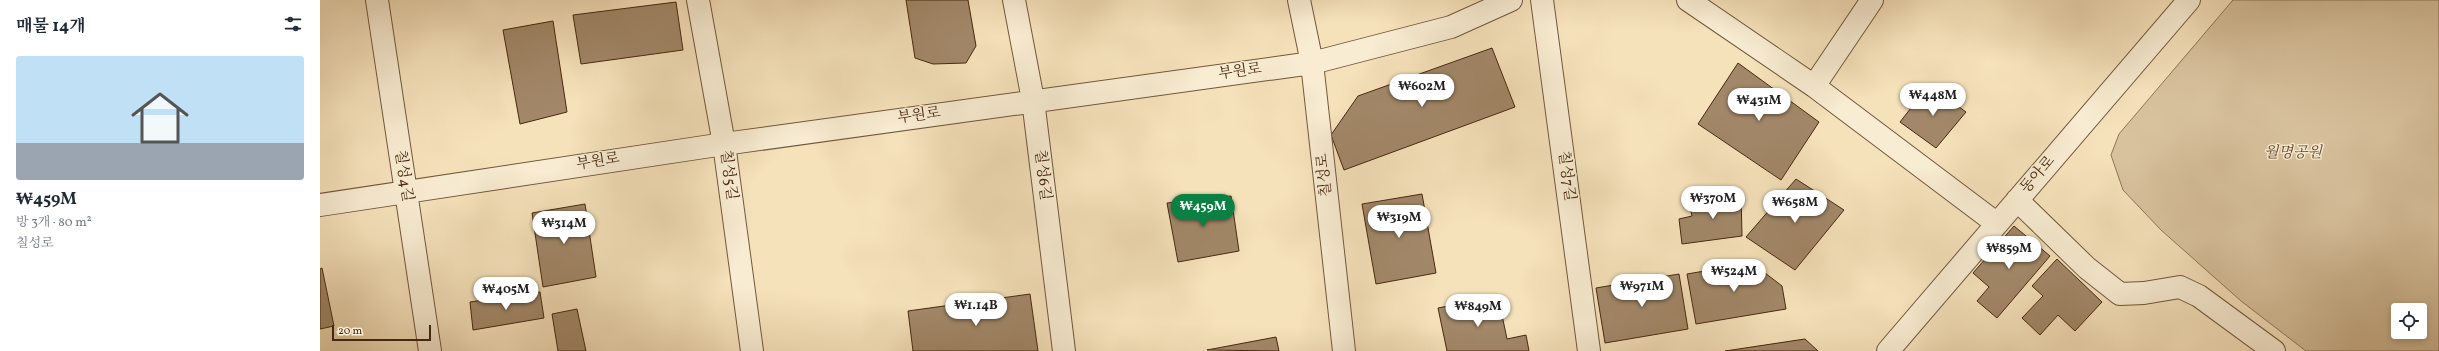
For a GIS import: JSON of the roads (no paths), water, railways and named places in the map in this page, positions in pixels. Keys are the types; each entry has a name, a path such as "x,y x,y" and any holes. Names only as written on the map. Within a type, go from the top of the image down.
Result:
{"street":[{"name":"칠성4길","path":"377,0 430,351"},
{"name":"칠성5길","path":"698,0 724,144 752,351"},
{"name":"칠성6길","path":"1014,0 1033,100 1064,351"},
{"name":"칠성로","path":"1299,0 1312,62 1344,351"},
{"name":"부원로","path":"320,205 724,144 1312,62 1452,27 1511,0"},
{"name":"칠성7길","path":"1542,0 1589,351"},
{"path":"1688,0 1814,86 1996,223"},
{"path":"1814,86 1872,0"},
{"name":"동아로","path":"1888,351 1996,223 2189,0"},
{"path":"2017,200 2087,268 2120,294 2144,293 2180,287 2199,296 2274,351"}],"park label":[{"name":"월명공원","path":"2293,153"}]}
